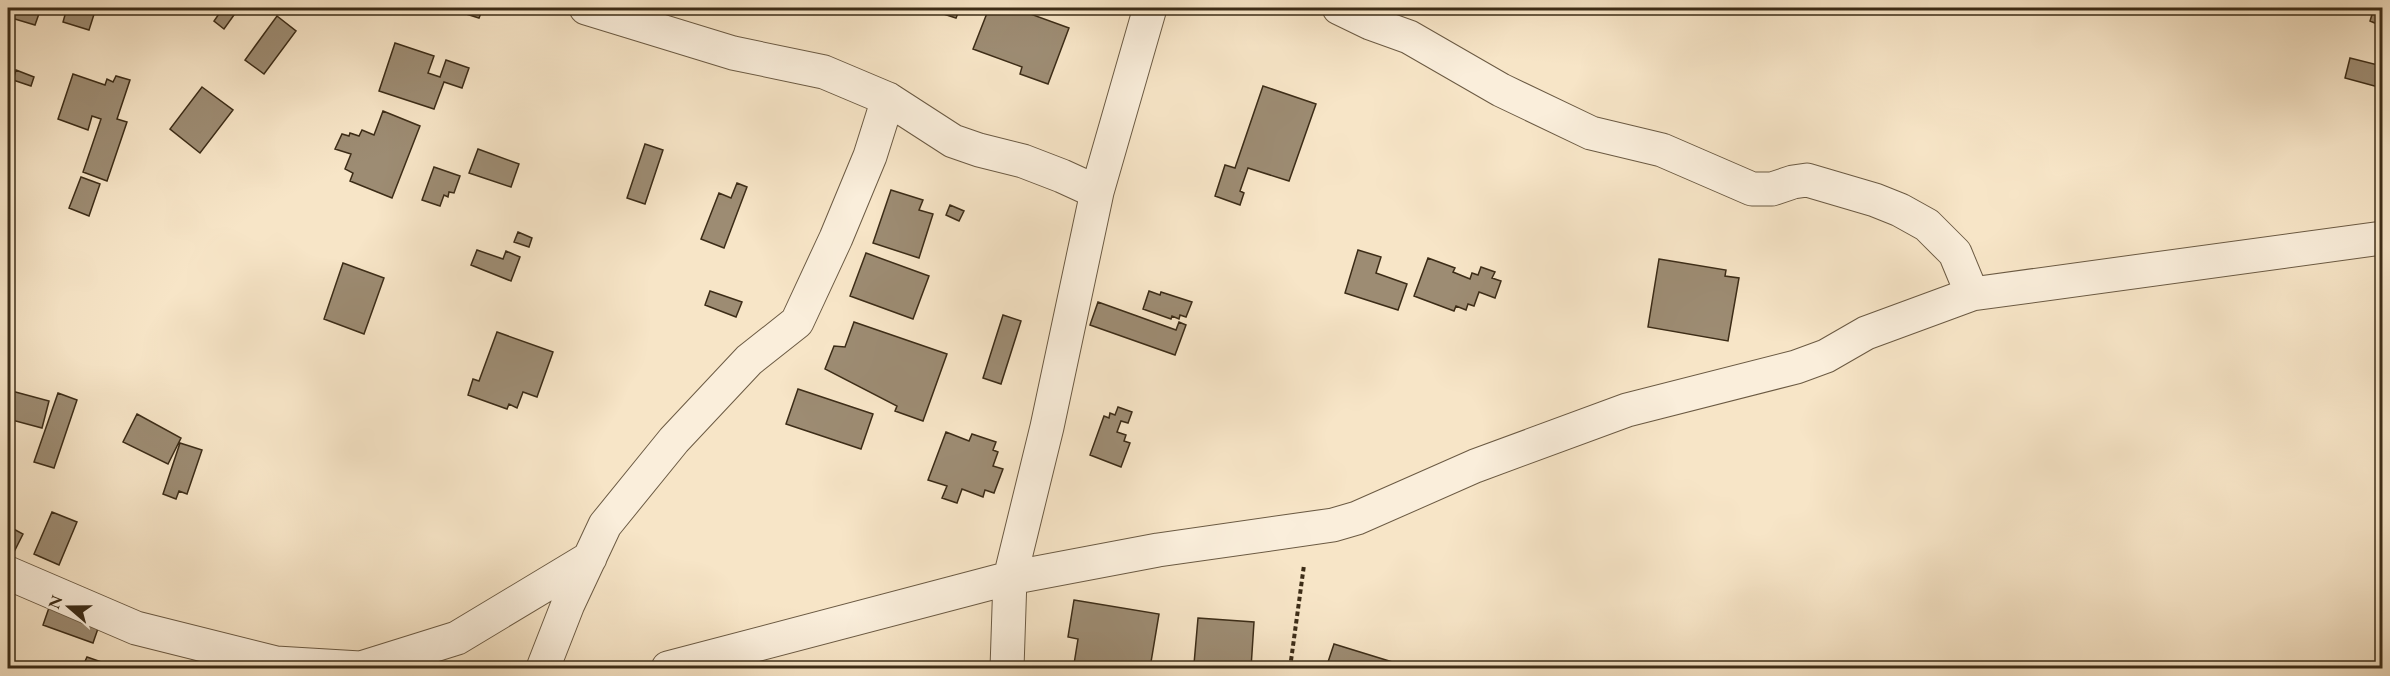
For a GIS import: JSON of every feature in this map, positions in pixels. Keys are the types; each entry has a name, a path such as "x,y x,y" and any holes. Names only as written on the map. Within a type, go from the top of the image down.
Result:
{"street":[{"path":"586,8 733,53 824,72 888,99 953,141 1033,165 1096,192"},
{"path":"1007,669 1010,578 1047,427 1096,192 1150,8"},
{"path":"1339,8 1370,23 1409,37 1500,90 1591,133 1662,150 1752,189 1772,189 1807,180 1875,200 1900,210 1926,225 1955,254 1972,294"},
{"path":"543,669 568,604 605,525 674,440 749,360 797,322 836,238 870,156 888,99"},
{"path":"668,669 1010,578 1158,550 1333,525 1357,518 1475,466 1627,410 1816,360 1866,333 1972,294 2382,238"},
{"path":"8,573 136,628 276,663 361,669 457,638 590,558"}],"path":[{"path":"1290,669 1309,528"}],"building":[{"path":"8,8 41,8 35,25 8,17"},
{"path":"67,8 96,8 89,30 63,22"},
{"path":"223,8 239,8 224,29 214,21"},
{"path":"468,8 483,8 479,18 466,14"},
{"path":"925,8 960,8 956,18"},
{"path":"989,8 1014,8 1069,28 1048,84 1020,74 1022,67 973,49"},
{"path":"2374,8 2382,8 2382,26 2370,21"},
{"path":"277,16 296,31 264,74 245,60"},
{"path":"395,43 434,56 428,73 440,77 446,60 469,68 462,88 444,82 434,109 379,91"},
{"path":"2350,58 2382,66 2382,88 2345,78"},
{"path":"16,70 34,77 31,86 13,80"},
{"path":"73,74 105,85 107,79 113,82 116,76 130,80 117,119 127,122 107,181 83,172 101,119 92,116 88,130 58,119"},
{"path":"1263,86 1316,104 1289,181 1248,168 1240,191 1244,193 1240,205 1215,196 1225,165 1235,168"},
{"path":"202,87 233,110 200,153 170,129"},
{"path":"383,111 420,126 392,198 350,181 353,173 345,169 351,154 335,149 342,134 349,136 350,133 359,136 362,130 374,135"},
{"path":"645,144 663,150 645,204 627,198"},
{"path":"478,149 519,164 511,187 469,173"},
{"path":"434,167 460,176 454,193 449,192 448,197 444,195 440,206 422,200"},
{"path":"81,177 100,184 89,216 69,208"},
{"path":"737,183 747,187 724,248 701,239 719,193 731,198"},
{"path":"891,190 923,200 919,210 933,214 919,258 873,243"},
{"path":"950,205 964,211 959,221 946,215"},
{"path":"518,232 532,238 529,247 514,242"},
{"path":"477,250 503,259 506,251 520,257 511,281 471,265"},
{"path":"1358,250 1381,257 1376,273 1407,284 1398,310 1345,293"},
{"path":"866,253 929,276 913,319 850,296"},
{"path":"1428,258 1455,268 1453,272 1470,279 1472,273 1478,275 1481,267 1495,272 1492,278 1501,281 1495,298 1479,292 1474,306 1468,304 1466,310 1456,306 1454,311 1414,296"},
{"path":"1659,259 1726,270 1725,276 1739,278 1728,341 1648,327"},
{"path":"343,263 384,278 364,334 324,319"},
{"path":"710,291 742,302 736,317 705,305"},
{"path":"1149,291 1160,295 1161,292 1192,302 1186,317 1180,315 1179,319 1172,316 1171,319 1143,309"},
{"path":"1098,302 1176,330 1179,322 1186,325 1175,355 1090,325"},
{"path":"1003,315 1021,321 1001,384 983,378"},
{"path":"854,322 947,354 923,421 895,411 897,406 825,369 834,346 845,347"},
{"path":"497,332 553,352 537,397 523,392 517,408 509,404 507,409 468,395 473,379 479,381"},
{"path":"798,389 873,414 861,449 786,424"},
{"path":"8,390 49,401 42,428 8,419"},
{"path":"58,393 77,400 54,468 34,462"},
{"path":"1118,407 1132,412 1128,423 1121,421 1117,432 1126,435 1124,441 1130,443 1121,467 1090,455 1104,416 1109,418 1110,413 1115,415"},
{"path":"137,414 181,438 168,464 123,442"},
{"path":"946,432 969,441 972,434 996,442 993,450 998,452 993,466 1003,469 994,493 985,490 983,497 962,489 957,503 942,498 947,486 928,480"},
{"path":"180,443 202,450 187,494 179,491 176,499 163,494"},
{"path":"52,512 77,522 59,565 34,554"},
{"path":"8,526 23,534 11,558 8,556"},
{"path":"52,599 102,617 93,643 43,625"},
{"path":"1074,600 1159,614 1150,668 1104,668 1074,664 1078,639 1068,637"},
{"path":"1198,618 1254,622 1251,668 1194,664"},
{"path":"1334,644 1412,668 1326,668"},
{"path":"87,657 116,667 82,668"}]}
